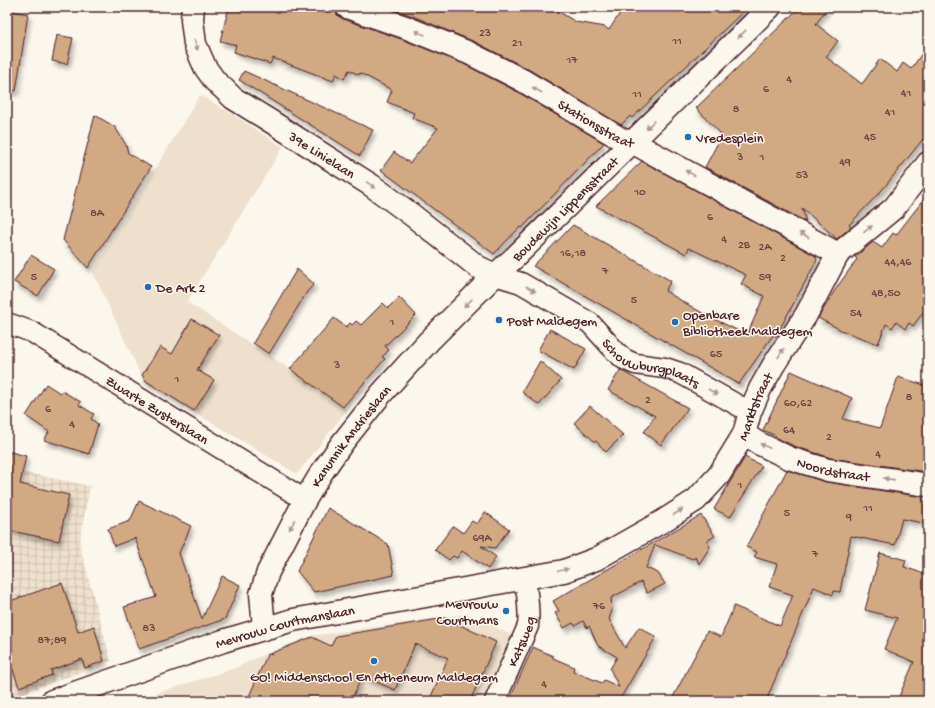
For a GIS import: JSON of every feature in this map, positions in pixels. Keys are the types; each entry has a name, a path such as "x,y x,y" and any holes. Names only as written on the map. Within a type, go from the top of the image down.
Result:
{"street":[{"name":"39e Linielaan","path":"193,7 192,20 195,44 205,67 215,81 224,90 253,111 371,185 478,267 494,274"},
{"name":"Stationsstraat","path":"347,7 405,27 469,53 522,80 614,135 632,142 838,254"},
{"name":"Boudewijn Lippensstraat","path":"494,274 514,258 770,7"},
{"name":"Marktstraat","path":"525,578 564,570 596,559 663,521 696,500 719,475 744,434 750,412 760,389 806,315 838,254 894,208 928,164"},
{"name":"Schouwburgplaats","path":"494,274 521,283 590,323 624,359 635,364 665,368 680,373 750,412"},
{"name":"Kanunnik Andrieslaan","path":"264,628 261,594 268,572 305,500 322,472 343,442 381,394 429,341 494,274"},
{"name":"Zwarte Zusterslaan","path":"7,323 32,332 305,500"},
{"name":"Noordstraat","path":"744,434 758,443 789,458 828,470 928,485"},
{"name":"Mevrouw Courtmanslaan","path":"52,701 264,628 293,620 525,578"},
{"name":"Katsweg","path":"495,701 528,626 529,614 525,578"}],"shaded area":[{"name":"De Ark 2","path":"200,95 283,147 187,302 290,369 347,410 297,474 144,382 93,272"},
{"path":"7,469 90,486 81,532 80,547 111,661 7,699"},
{"name":"GO! Middenschool En Atheneum Maldegem","path":"467,614 511,635 482,701 133,701 235,668 265,654 311,636"}],"building":[{"path":"229,7 307,7 326,13 327,7 335,7 337,15 343,19 401,39 464,64 516,91 604,143 522,228 520,227 494,254 381,170 394,152 410,163 438,128 412,118 414,113 387,102 392,90 360,73 359,75 349,70 344,79 336,74 333,81 273,58 270,64 234,52 236,45 220,41"},
{"path":"385,7 551,7 576,22 605,27 609,30 624,7 748,7 632,118 630,116 621,125 528,69 475,42 410,15"},
{"path":"800,7 828,7 816,24 838,41 826,57 862,84 880,59 897,72 903,63 911,69 928,45 928,133 882,190 849,225 851,227 837,239 802,208 806,222 705,167 722,135 696,108"},
{"path":"12,11 28,14 16,91 7,90 7,41"},
{"path":"57,35 73,38 67,64 52,61"},
{"path":"244,71 373,130 360,156 239,80"},
{"path":"95,115 115,127 126,145 128,153 151,167 88,268 63,240"},
{"path":"642,161 816,256 817,260 776,336 773,335 739,384 533,266 573,225 671,281 665,291 704,314 747,335 764,296 741,284 746,275 689,248 686,254 596,206"},
{"path":"928,194 928,306 913,326 909,323 905,329 896,322 892,328 886,324 878,344 843,331 818,318 835,290 857,259 855,257 873,242 882,248 893,233 896,235"},
{"path":"31,255 54,269 38,296 14,282"},
{"path":"297,269 314,284 307,292 269,354 253,343"},
{"path":"399,297 416,315 385,346 389,350 382,357 385,359 343,407 290,369 334,318 346,327 350,323 352,325 356,321 361,325 383,303 388,308"},
{"path":"192,319 219,335 197,370 214,380 194,411 146,381 142,375 160,347 172,354"},
{"path":"550,329 586,349 574,370 538,350"},
{"path":"540,361 561,380 539,405 522,392"},
{"path":"620,370 688,408 661,445 644,432 655,416 608,390"},
{"path":"791,371 852,398 843,419 880,428 898,377 928,386 927,472 831,458 794,446 763,430"},
{"path":"46,384 60,393 62,391 81,402 79,405 94,414 91,419 98,424 89,454 44,440 49,432 26,416"},
{"path":"590,406 623,435 606,452 596,441 595,442 574,423"},
{"path":"7,451 26,456 20,484 69,495 59,541 7,530"},
{"path":"745,457 762,466 730,517 714,509"},
{"path":"787,470 826,482 923,497 923,501 927,502 923,523 902,519 895,545 851,536 840,592 834,591 833,595 814,587 766,701 671,701 707,631 721,637 734,606 780,626 793,595 769,587 777,564 754,557 757,552 746,547"},
{"path":"139,501 191,526 179,553 202,619 222,576 240,585 225,619 139,649 124,607 156,597 135,538 114,546 108,529 130,521"},
{"path":"328,508 388,544 394,575 314,592 297,571"},
{"path":"485,512 509,529 495,548 481,546 496,557 488,569 462,551 457,558 453,556 449,560 435,550 453,526 463,533 472,521 477,524"},
{"path":"701,515 715,536 707,541 710,547 699,564 696,557 693,559 655,545 646,568 658,573 665,584 647,593 641,582 611,598 612,611 609,619 625,648 639,627 656,637 619,701 509,701 533,647 574,667 573,671 602,683 604,680 619,687 610,669 617,657 598,646 589,626 587,628 583,621 575,626 573,623 564,628 555,613 559,611 553,601"},
{"path":"880,553 906,560 904,567 925,574 928,578 928,701 897,701 914,662 884,649 897,618 865,610"},
{"path":"62,583 78,632 94,626 104,661 85,668 82,659 51,670 52,675 19,687 12,667 7,669 7,602"},
{"name":"GO! Middenschool En Atheneum Maldegem","path":"445,618 496,642 470,701 429,701 448,658 415,644 395,690 362,676 351,701 247,701 267,655 312,637 331,646 336,636"}],"place":[{"name":"Vredesplein","path":"688,137"},
{"name":"De Ark 2","path":"148,287"},
{"name":"Post Maldegem","path":"499,320"},
{"name":"Openbare Bibliotheek Maldegem","path":"675,322"},
{"name":"Mevrouw Courtmans","path":"506,611"},
{"name":"GO! Middenschool En Atheneum Maldegem","path":"374,661"}]}
